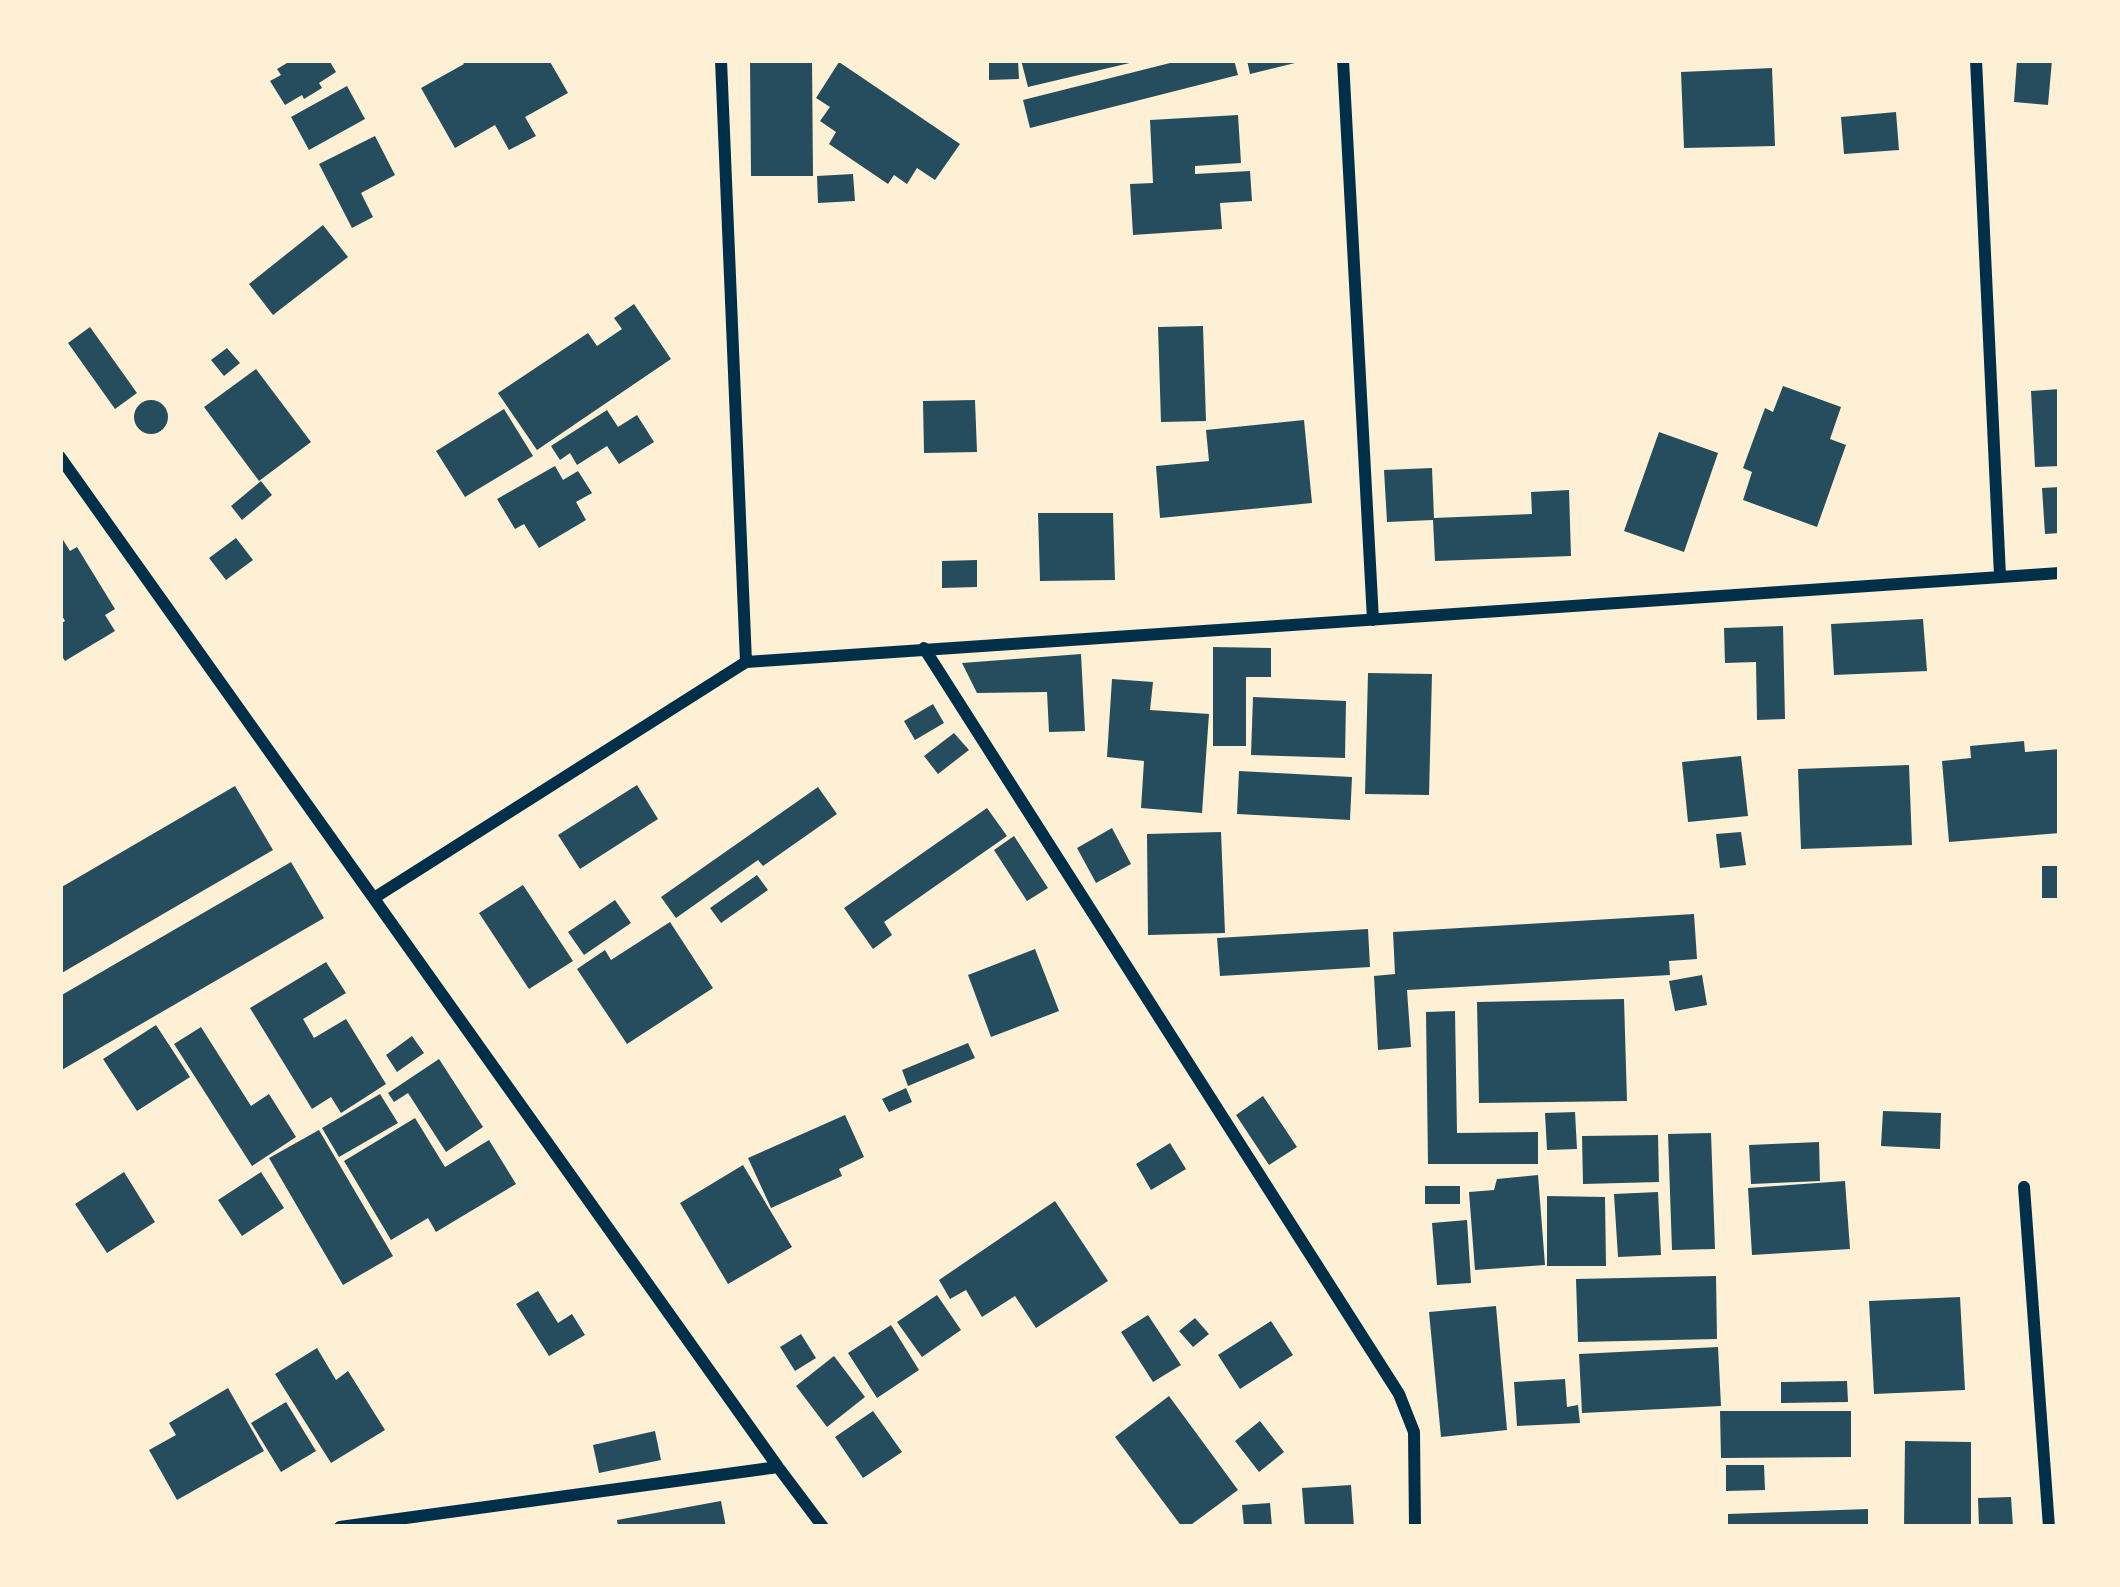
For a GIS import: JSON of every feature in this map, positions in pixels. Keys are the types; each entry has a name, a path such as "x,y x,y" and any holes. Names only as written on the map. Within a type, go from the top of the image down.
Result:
{"street":[{"path":"722,60 746,662"},
{"path":"1343,60 1373,620"},
{"path":"1976,60 2000,576"},
{"path":"60,457 824,1527"},
{"path":"374,898 746,662 2060,573"},
{"path":"925,647 1399,1394 1414,1432 1415,1527"},
{"path":"2024,1187 2049,1527"},
{"path":"340,1527 778,1467"}],"building":[{"path":"292,60 329,60 336,72 319,83 322,88 285,105 270,81 281,75 277,69"},
{"path":"462,60 549,60 568,93 525,117 536,136 509,150 495,125 455,148 421,88 464,64"},
{"path":"750,60 812,60 813,176 751,176"},
{"path":"989,60 1018,60 1019,79 989,80"},
{"path":"1021,60 1134,60 1134,62 1028,87"},
{"path":"1182,60 1234,60 1238,75 1030,128 1023,100"},
{"path":"1247,60 1299,60 1299,62 1250,74"},
{"path":"2017,60 2052,60 2048,105 2014,102"},
{"path":"839,62 960,144 935,180 917,168 907,184 894,175 888,184 829,144 836,132 820,121 830,107 816,98"},
{"path":"1772,68 1775,146 1684,148 1681,72"},
{"path":"347,86 365,119 309,150 291,117"},
{"path":"1896,112 1899,150 1844,154 1841,117"},
{"path":"1238,115 1241,163 1195,166 1195,174 1250,171 1252,201 1220,203 1222,229 1133,235 1130,184 1153,183 1150,120"},
{"path":"375,136 395,175 361,193 373,217 352,228 319,164"},
{"path":"853,174 855,201 818,203 817,176"},
{"path":"323,225 348,257 273,315 249,284"},
{"path":"634,304 671,359 537,450 498,393 588,333 597,346 622,329 614,318"},
{"path":"1203,326 1206,421 1161,422 1158,327"},
{"path":"90,327 137,393 115,409 68,343"},
{"path":"227,348 240,363 224,376 211,360"},
{"path":"256,369 311,442 259,481 204,407"},
{"path":"1783,386 1841,407 1830,439 1846,445 1817,527 1743,500 1752,472 1743,468 1765,408 1773,412"},
{"path":"2060,389 2060,466 2035,467 2031,391"},
{"path":"151,400 163,405 168,417 163,429 151,434 139,429 134,417 139,405"},
{"path":"975,400 977,452 924,453 923,401"},
{"path":"504,409 533,456 465,497 436,451"},
{"path":"607,410 618,427 637,415 654,442 619,464 607,446 577,465 570,453 560,460 551,446"},
{"path":"1304,420 1312,503 1160,518 1156,466 1209,461 1206,430"},
{"path":"1659,432 1718,453 1684,552 1624,531"},
{"path":"555,466 563,480 578,471 592,493 576,502 586,520 539,548 524,524 515,529 497,499"},
{"path":"1432,468 1434,518 1532,514 1531,492 1569,490 1571,556 1435,561 1433,520 1387,522 1384,470"},
{"path":"261,481 272,495 242,520 231,506"},
{"path":"2060,487 2060,533 2045,534 2042,488"},
{"path":"1038,513 1113,513 1115,580 1040,581"},
{"path":"60,535 70,551 77,547 115,609 105,615 115,631 65,661 60,653 60,624 65,621 60,612"},
{"path":"236,538 253,560 226,580 209,558"},
{"path":"977,560 977,587 942,588 942,561"},
{"path":"1923,619 1927,671 1834,675 1831,624"},
{"path":"1783,626 1785,719 1757,720 1756,662 1725,663 1724,628"},
{"path":"1213,647 1271,648 1271,677 1246,677 1246,746 1213,746"},
{"path":"1081,654 1085,731 1049,732 1047,692 977,693 962,663"},
{"path":"1368,673 1432,674 1429,795 1365,794"},
{"path":"1112,679 1153,682 1150,710 1209,714 1202,813 1141,808 1144,761 1107,757"},
{"path":"1253,697 1346,701 1345,758 1251,755"},
{"path":"933,704 944,723 915,740 904,721"},
{"path":"954,733 969,750 938,774 924,756"},
{"path":"2024,741 2025,752 2060,749 2060,833 1949,842 1942,761 1971,758 1970,746"},
{"path":"1741,756 1748,816 1688,822 1682,762"},
{"path":"1909,765 1912,845 1801,849 1798,769"},
{"path":"1239,771 1352,777 1350,820 1237,814"},
{"path":"637,785 658,819 580,869 558,835"},
{"path":"235,786 273,850 60,974 60,888"},
{"path":"818,787 837,814 763,866 758,860 676,918 661,897"},
{"path":"987,808 1007,836 884,922 892,935 873,949 844,908"},
{"path":"1112,828 1131,864 1096,883 1077,848"},
{"path":"1221,832 1225,933 1148,935 1147,834"},
{"path":"1741,832 1746,865 1720,868 1716,834"},
{"path":"1014,836 1048,888 1027,901 994,850"},
{"path":"291,862 324,918 60,1071 60,996"},
{"path":"2042,866 2060,866 2060,898 2042,898"},
{"path":"757,875 768,890 721,923 710,908"},
{"path":"523,885 573,961 529,989 479,913"},
{"path":"615,900 631,923 584,955 568,932"},
{"path":"1694,914 1697,959 1669,961 1670,975 1407,990 1411,1047 1378,1050 1374,976 1395,974 1393,932"},
{"path":"670,922 713,988 627,1044 577,969 605,950 611,960"},
{"path":"1368,929 1370,967 1220,976 1217,938"},
{"path":"1035,949 1059,1011 991,1037 968,975"},
{"path":"326,962 346,993 303,1019 314,1038 346,1019 386,1084 341,1113 331,1097 312,1109 250,1008"},
{"path":"1702,975 1707,1005 1675,1011 1669,981"},
{"path":"1624,999 1627,1101 1479,1103 1477,1002"},
{"path":"1455,1011 1457,1133 1538,1132 1538,1164 1428,1164 1426,1012"},
{"path":"156,1025 190,1077 137,1111 103,1059"},
{"path":"201,1027 251,1106 269,1094 296,1137 252,1166 174,1044"},
{"path":"412,1036 424,1053 397,1072 386,1055"},
{"path":"968,1043 975,1058 908,1086 902,1070"},
{"path":"439,1059 483,1127 446,1152 408,1093 394,1102 388,1093"},
{"path":"906,1088 912,1102 889,1112 882,1099"},
{"path":"380,1094 398,1123 339,1157 322,1128"},
{"path":"1263,1096 1297,1147 1269,1165 1236,1115"},
{"path":"1883,1111 1941,1113 1940,1149 1881,1146"},
{"path":"1575,1112 1577,1149 1547,1150 1545,1113"},
{"path":"845,1115 864,1157 839,1169 842,1176 771,1208 748,1158"},
{"path":"415,1118 445,1167 489,1140 516,1184 436,1232 428,1218 391,1240 344,1161"},
{"path":"319,1130 393,1256 343,1285 269,1158"},
{"path":"1711,1133 1715,1249 1672,1250 1668,1134"},
{"path":"1658,1135 1659,1182 1583,1184 1582,1136"},
{"path":"1819,1142 1820,1181 1751,1184 1749,1145"},
{"path":"1170,1143 1186,1169 1151,1190 1136,1164"},
{"path":"743,1165 792,1247 728,1284 680,1203"},
{"path":"124,1172 155,1222 107,1253 75,1204"},
{"path":"261,1172 284,1208 242,1236 218,1200"},
{"path":"1538,1175 1545,1265 1475,1270 1469,1192 1494,1190 1497,1179"},
{"path":"1845,1181 1850,1249 1752,1255 1748,1188"},
{"path":"1425,1186 1460,1186 1460,1204 1425,1204"},
{"path":"1658,1192 1661,1255 1618,1257 1614,1194"},
{"path":"1547,1196 1605,1197 1606,1266 1547,1266"},
{"path":"1055,1201 1108,1281 1036,1328 1015,1296 982,1317 966,1290 950,1299 939,1280"},
{"path":"1467,1220 1471,1283 1437,1285 1432,1223"},
{"path":"1716,1276 1717,1339 1578,1342 1576,1279"},
{"path":"538,1291 558,1323 572,1314 585,1335 549,1356 516,1304"},
{"path":"937,1295 961,1330 922,1357 897,1322"},
{"path":"1960,1297 1965,1390 1874,1394 1869,1301"},
{"path":"1496,1306 1507,1430 1441,1437 1429,1312"},
{"path":"1148,1315 1181,1365 1153,1382 1121,1332"},
{"path":"1195,1318 1209,1334 1193,1347 1179,1331"},
{"path":"1271,1321 1293,1355 1240,1389 1218,1355"},
{"path":"891,1325 919,1370 877,1398 848,1353"},
{"path":"801,1334 816,1358 795,1371 780,1347"},
{"path":"1718,1347 1721,1406 1582,1413 1579,1354"},
{"path":"317,1348 336,1380 348,1371 385,1430 331,1463 275,1374"},
{"path":"834,1356 865,1397 827,1427 796,1386"},
{"path":"1565,1379 1567,1407 1578,1405 1580,1423 1517,1426 1514,1382"},
{"path":"1847,1381 1848,1402 1781,1403 1781,1382"},
{"path":"228,1388 264,1451 177,1500 149,1450 176,1435 169,1423"},
{"path":"1169,1396 1238,1490 1188,1527 1182,1527 1115,1437"},
{"path":"286,1402 316,1451 281,1472 251,1423"},
{"path":"873,1411 902,1452 863,1478 835,1437"},
{"path":"1720,1411 1851,1411 1851,1457 1721,1458"},
{"path":"1260,1421 1284,1452 1259,1472 1235,1441"},
{"path":"655,1431 661,1460 599,1473 593,1445"},
{"path":"1905,1441 1971,1442 1971,1527 1904,1527"},
{"path":"1726,1465 1764,1465 1765,1490 1726,1491"},
{"path":"1351,1485 1354,1527 1305,1527 1302,1488"},
{"path":"2011,1497 2013,1527 1979,1527 1978,1498"},
{"path":"721,1501 726,1527 618,1527 617,1520"},
{"path":"1270,1503 1272,1527 1244,1527 1242,1505"},
{"path":"1868,1509 1868,1527 1728,1527 1728,1514"}]}
